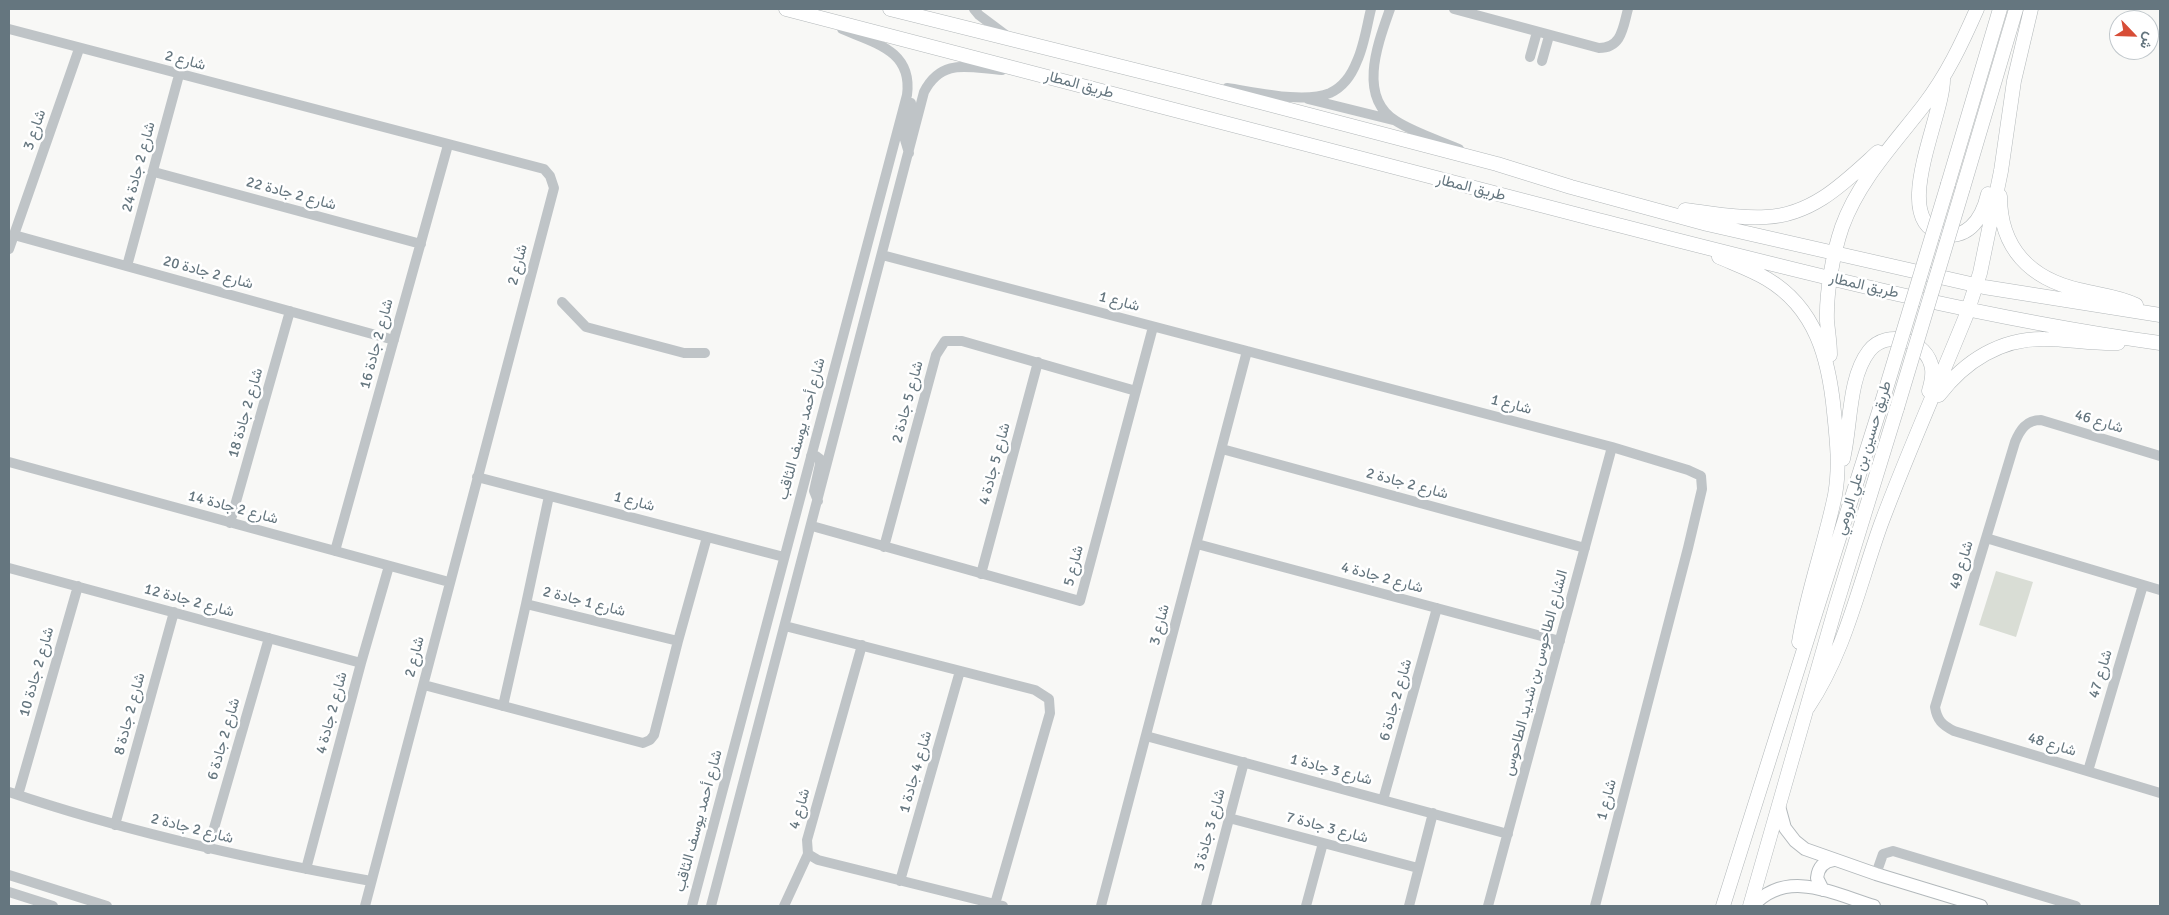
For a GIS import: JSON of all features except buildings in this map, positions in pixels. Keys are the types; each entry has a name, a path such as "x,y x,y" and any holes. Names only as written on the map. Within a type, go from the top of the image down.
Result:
{"highway":[{"name":"طريق المطار","path":"786,9 1319,149 1831,278 1968,310 2160,343"},
{"name":"طريق المطار","path":"890,9 1191,84 1497,164 1571,187 1650,206 1707,224 1976,286 2154,314"},
{"path":"1838,476 1827,319 1835,254 1843,225 1855,199 1872,171 1943,78 1962,43 1977,9"},
{"name":"طريق حسين بن علي الرومي","path":"1723,906 1882,402 2000,9"},
{"name":"طريق حسين بن علي الرومي","path":"1751,906 1836,606 2016,9"},
{"path":"1808,707 1824,682 1836,655 1888,506 1976,286 2001,170 2011,96 2031,9"},
{"path":"1943,78 1941,101 1919,183 1918,207 1922,219 1930,228 1945,235 1957,234 1967,230 1980,216 1991,181 2001,170"},
{"path":"1650,206 1766,218 1794,212 1834,191 1904,128"},
{"path":"2001,170 2000,206 2003,224 2015,251 2027,265 2055,282 2079,290 2119,298 2154,314"},
{"path":"1680,241 1755,272 1788,294 1806,314 1816,332 1827,362 1830,378"},
{"path":"1796,675 1804,610 1831,513 1846,444 1857,378 1863,360 1871,349 1881,342 1894,339 1907,340 1918,346 1927,356 1932,368 1932,381 1927,397 1928,409"},
{"path":"1928,409 1950,380 1969,363 1991,350 2012,343 2044,339 2091,343 2146,341"}],"main road":[{"path":"1779,806 1782,821 1795,841 1811,852 1976,906"},
{"path":"1823,890 1817,878 1819,869 1825,862 1834,860"},
{"path":"1751,906 1764,895 1785,886 1800,885 1874,906"}],"street":[{"path":"974,9 979,15 1010,38"},
{"path":"1297,97 1315,97 1330,93 1349,76 1358,59 1371,9"},
{"path":"1376,9 1373,28 1376,31 1382,31"},
{"path":"1390,9 1382,31 1374,71 1373,89 1378,102 1394,120"},
{"path":"1454,9 1599,48 1609,48 1620,38 1628,9"},
{"name":"شارع أحمد يوسف الثاقب","path":"692,906 907,95 906,70 893,53 885,47 809,15"},
{"name":"شارع 2","path":"9,29 178,75 544,169 550,176 554,188 365,906"},
{"path":"1530,58 1537,32"},
{"path":"1542,61 1549,36"},
{"name":"شارع 3","path":"9,249 79,49"},
{"path":"711,906 812,526 924,92 936,74 954,66 1030,72"},
{"name":"شارع 2 جادة 24","path":"128,266 178,75"},
{"path":"1191,84 1297,97 1394,120 1497,164"},
{"path":"907,95 911,104 904,136 909,153"},
{"name":"شارع 2 جادة 16","path":"336,551 448,144"},
{"name":"شارع 2 جادة 22","path":"154,172 420,244"},
{"name":"شارع 2 جادة 20","path":"14,234 394,340"},
{"name":"شارع 1","path":"882,256 1612,448 1688,470 1701,476 1703,482 1660,662 1595,906"},
{"path":"562,302 586,327 684,353 705,353"},
{"name":"شارع 2 جادة 18","path":"230,523 290,311"},
{"name":"شارع 5","path":"812,526 1080,602 1153,327"},
{"name":"شارع 5 جادة 2","path":"884,547 936,355 945,341 962,341 1136,391"},
{"name":"شارع 3","path":"1101,906 1247,352"},
{"name":"شارع 5 جادة 4","path":"981,574 1038,362"},
{"name":"شارع 46","path":"2029,422 2040,420 2160,456"},
{"name":"شارع 49","path":"1939,720 1935,707 1936,697 2015,442 2019,432 2029,422"},
{"name":"الشارع الطاحوس بن شديد الطاحوس","path":"1488,906 1612,448"},
{"name":"شارع 2 جادة 2","path":"1222,449 1585,548"},
{"path":"811,456 816,456 820,464 814,491 818,502"},
{"name":"شارع 2 جادة 14","path":"9,462 449,582"},
{"name":"شارع 1","path":"477,477 784,557"},
{"path":"526,604 549,496"},
{"path":"424,684 643,743 650,740 654,734 707,537"},
{"path":"1986,538 2160,590"},
{"name":"شارع 2 جادة 4","path":"1197,544 1560,641"},
{"name":"شارع 2 جادة 4","path":"306,869 389,566"},
{"name":"شارع 2 جادة 12","path":"9,568 361,663"},
{"name":"شارع 47","path":"2088,771 2143,585"},
{"name":"شارع 2 جادة 10","path":"13,793 78,586"},
{"name":"شارع 1 جادة 2","path":"502,706 526,604 678,641"},
{"name":"شارع 2 جادة 6","path":"1383,800 1437,608"},
{"name":"شارع 2 جادة 8","path":"115,825 174,612"},
{"path":"784,906 808,854 818,860 999,905 1050,713 1049,699 1035,690 785,626"},
{"name":"شارع 2 جادة 6","path":"208,849 269,638"},
{"name":"شارع 4","path":"808,854 807,840 862,645"},
{"name":"شارع 4 جادة 1","path":"900,881 960,671"},
{"name":"شارع 48","path":"1939,720 1943,726 1954,731 2160,793"},
{"name":"شارع 3 جادة 1","path":"1146,736 1508,834"},
{"name":"شارع 3 جادة 3","path":"1206,906 1244,762"},
{"name":"شارع 2 جادة 2","path":"13,793 115,825 208,849 371,881"},
{"path":"1409,906 1433,813"},
{"name":"شارع 3 جادة 7","path":"1229,818 1418,868"},
{"path":"1306,906 1324,843"},
{"path":"1876,874 1883,854 1893,851 2076,906"},
{"path":"699,906 698,902 705,872 703,867"},
{"path":"9,875 107,906"},
{"path":"9,892 52,906"}],"shaded area":[{"path":"1996,571 2033,582 2016,637 1979,625"}]}
